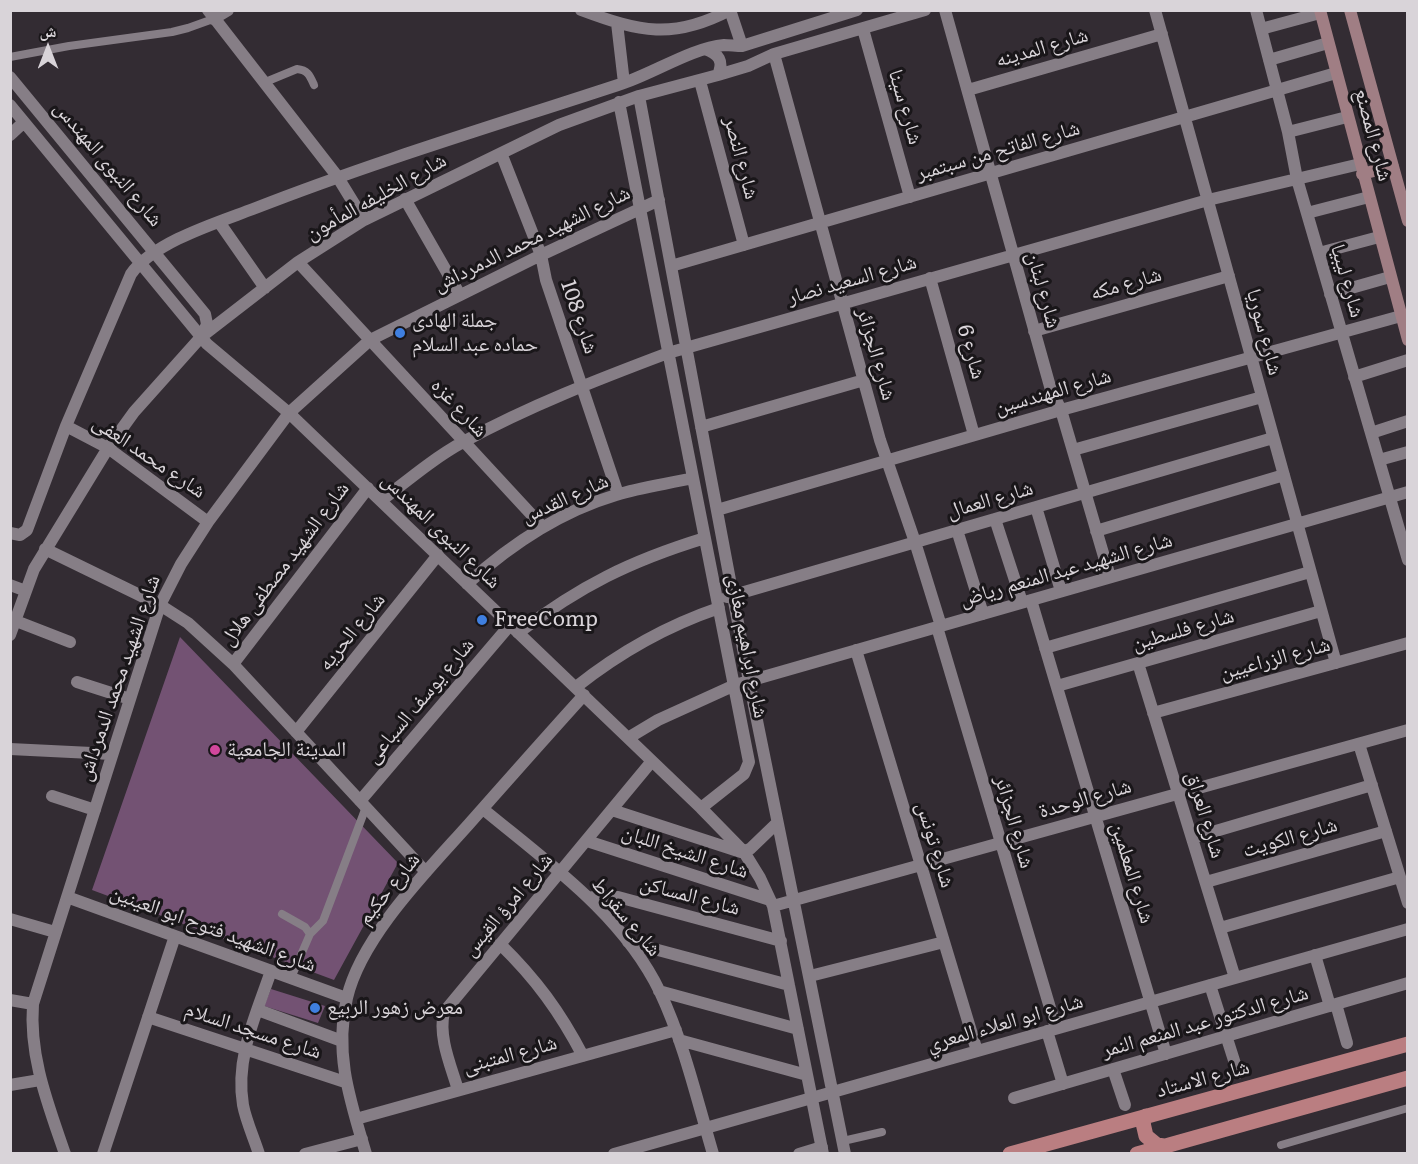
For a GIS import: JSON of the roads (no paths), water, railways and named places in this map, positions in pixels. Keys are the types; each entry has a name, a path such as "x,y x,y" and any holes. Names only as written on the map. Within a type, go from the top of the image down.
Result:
{"main road":[{"name":"شارع المصنع","path":"1350,10 1407,215"},
{"name":"شارع المصنع","path":"1320,12 1407,340"},
{"path":"1361,169 1393,166"},
{"name":"شارع الاستاد","path":"1010,1154 1407,1044"},
{"path":"1137,1154 1407,1078"},
{"path":"1146,1116 1143,1123 1146,1136 1157,1145 1164,1146"},
{"path":"1051,1142 1062,1154"}],"street":[{"path":"228,10 211,15 337,176 364,220"},
{"path":"581,10 602,14 617,23 640,29 663,31 698,25 730,11 742,46"},
{"name":"شارع الخليفه المأمون","path":"10,533 20,535 27,530 66,426 131,274 140,262 154,251 219,222 337,176 624,83 705,49 724,45 742,46 833,14 857,10"},
{"name":"شارع الخليفه المأمون","path":"10,635 34,569 45,549 108,448 135,412 201,338 298,262 364,220 559,125 619,102 700,81 748,66 774,54 925,10"},
{"name":"شارع لبنان","path":"945,10 1034,330 1054,398 1061,410 1110,577"},
{"name":"شارع سوريا","path":"1155,10 1335,663"},
{"name":"شارع ليبيا","path":"1256,10 1307,213 1354,377 1406,545 1407,560"},
{"path":"1261,29 1320,12"},
{"path":"617,23 624,83"},
{"name":"شارع سينا","path":"863,29 910,197"},
{"name":"شارع المدينه","path":"968,90 1162,34"},
{"path":"1269,60 1328,43"},
{"path":"705,49 715,52 720,58 722,66 718,75"},
{"name":"شارع الجزائر","path":"774,54 880,440 915,542 939,626 1064,1083"},
{"name":"شارع الفاتح من سبتمبر","path":"671,266 1336,73"},
{"name":"شارع النبوى المهندس","path":"10,77 205,314 207,324 201,338"},
{"name":"شارع النصر","path":"700,81 744,245"},
{"name":"شارع ابراهيم مغازى","path":"639,96 749,681 844,1147"},
{"name":"شارع ابراهيم مغازى","path":"619,102 748,755 748,768 744,774 701,808"},
{"name":"شارع النبوى المهندس","path":"10,105 201,338 289,413 382,500 466,584 701,808"},
{"path":"1288,132 1347,117"},
{"path":"10,135 24,122"},
{"name":"شارع 108","path":"501,153 541,255 546,280 618,494"},
{"name":"شارع السعيد نصار","path":"382,500 464,441 582,386 668,353 1208,200 1298,178 1361,169"},
{"path":"1307,213 1369,197"},
{"path":"405,200 460,295"},
{"name":"شارع الشهيد محمد الدمرداش","path":"64,1154 40,1080 32,1040 33,1004 160,605 177,571 208,522 289,413 370,340 658,200"},
{"path":"219,222 266,288"},
{"path":"1319,253 1380,237"},
{"name":"شارع غزه","path":"298,262 542,526"},
{"name":"شارع مكه","path":"1034,330 1229,276"},
{"path":"1330,294 1390,277"},
{"name":"شارع 6","path":"930,279 974,435"},
{"name":"شارع المهندسين","path":"717,510 1061,410 1401,316"},
{"path":"1354,377 1407,360"},
{"path":"701,427 864,380"},
{"path":"1073,450 1262,397"},
{"path":"1371,433 1407,421"},
{"name":"شارع محمد العفى","path":"66,426 108,448 208,522"},
{"name":"شارع العمال","path":"580,691 603,666 658,633 733,595 1273,438"},
{"path":"1379,460 1407,452"},
{"path":"1096,531 1284,475"},
{"name":"شارع القدس","path":"466,584 491,562 542,526 618,494 693,478"},
{"name":"شارع الشهيد مصطفى هلال","path":"233,664 368,488"},
{"name":"شارع الشهيد عبد المنعم رياض","path":"628,738 658,720 735,685 1407,492"},
{"path":"1036,507 1061,591"},
{"name":"شارع المعلمين","path":"994,519 1045,648 1166,1054"},
{"path":"957,530 983,614"},
{"path":"514,629 588,585 645,558 705,538"},
{"path":"45,549 160,605 188,623 233,664 426,872"},
{"name":"شارع الحريه","path":"296,732 438,555"},
{"path":"1045,648 1310,572"},
{"path":"10,585 26,591"},
{"name":"شارع فلسطين","path":"1057,686 1321,611"},
{"path":"16,621 70,642"},
{"name":"شارع يوسف السباعى","path":"363,804 514,629"},
{"name":"شارع الزراعيين","path":"1153,712 1407,644"},
{"name":"شارع تونس","path":"856,650 977,1051"},
{"name":"شارع العراق","path":"1138,663 1235,978"},
{"path":"77,682 130,699"},
{"name":"شارع حكيم","path":"366,1154 345,1082 342,1041 346,998 357,967 376,935 426,872 483,809 580,691"},
{"name":"شارع الوحدة","path":"772,903 795,900 1407,730"},
{"path":"1359,744 1407,903"},
{"path":"10,749 112,754"},
{"name":"شارع امرؤ القيس","path":"458,1090 443,1039 444,1012 652,761"},
{"path":"1192,838 1372,785"},
{"path":"52,796 95,810"},
{"path":"701,808 744,852 772,903 822,1150 799,1154"},
{"name":"شارع سقراط","path":"483,809 589,898 628,942 659,991 677,1035 714,1154"},
{"path":"612,810 737,852 750,849 777,823"},
{"name":"شارع الكويت","path":"1206,882 1386,831"},
{"name":"شارع الشيخ اللبان","path":"587,841 772,903"},
{"path":"1220,928 1400,877"},
{"name":"شارع الشهيد فتوح ابو العينين","path":"67,897 346,998"},
{"name":"شارع المساكن","path":"589,898 618,897 781,941"},
{"path":"10,919 55,932"},
{"name":"شارع ابو العلاء المعري","path":"614,1154 1407,929"},
{"path":"103,1154 175,936"},
{"path":"628,942 789,985"},
{"path":"810,975 944,942"},
{"path":"500,944 547,994 583,1056"},
{"path":"1315,955 1347,1043"},
{"path":"259,1154 244,1107 241,1070 244,1048 271,971"},
{"name":"شارع الدكتور عبد المنعم النمر","path":"1014,1098 1407,983"},
{"path":"1210,985 1238,1073"},
{"path":"659,991 798,1029"},
{"path":"10,1000 33,1004"},
{"path":"258,1010 342,1041"},
{"name":"شارع مسجد السلام","path":"148,1017 345,1082"},
{"path":"677,1035 807,1076"},
{"name":"شارع المتبنى","path":"356,1119 583,1056 677,1035"},
{"path":"1113,1069 1125,1105"},
{"path":"10,1085 40,1080"},
{"path":"305,1154 362,1139"}],"lane":[{"path":"10,57 69,46 172,32 188,28 211,15"},
{"path":"263,82 297,69 309,73 314,85"},
{"path":"291,978 310,934 323,921 363,804"},
{"path":"282,914 305,927 310,934"},
{"path":"1281,1144 1407,1108"},
{"path":"844,1147 882,1132"}],"place":[{"name":"جملة الهادى حماده عبد السلام","path":"400,333"},
{"name":"FreeComp","path":"482,620"},
{"name":"المدينة الجامعية","path":"215,750"},
{"name":"معرض زهور الربيع","path":"315,1008"}]}
